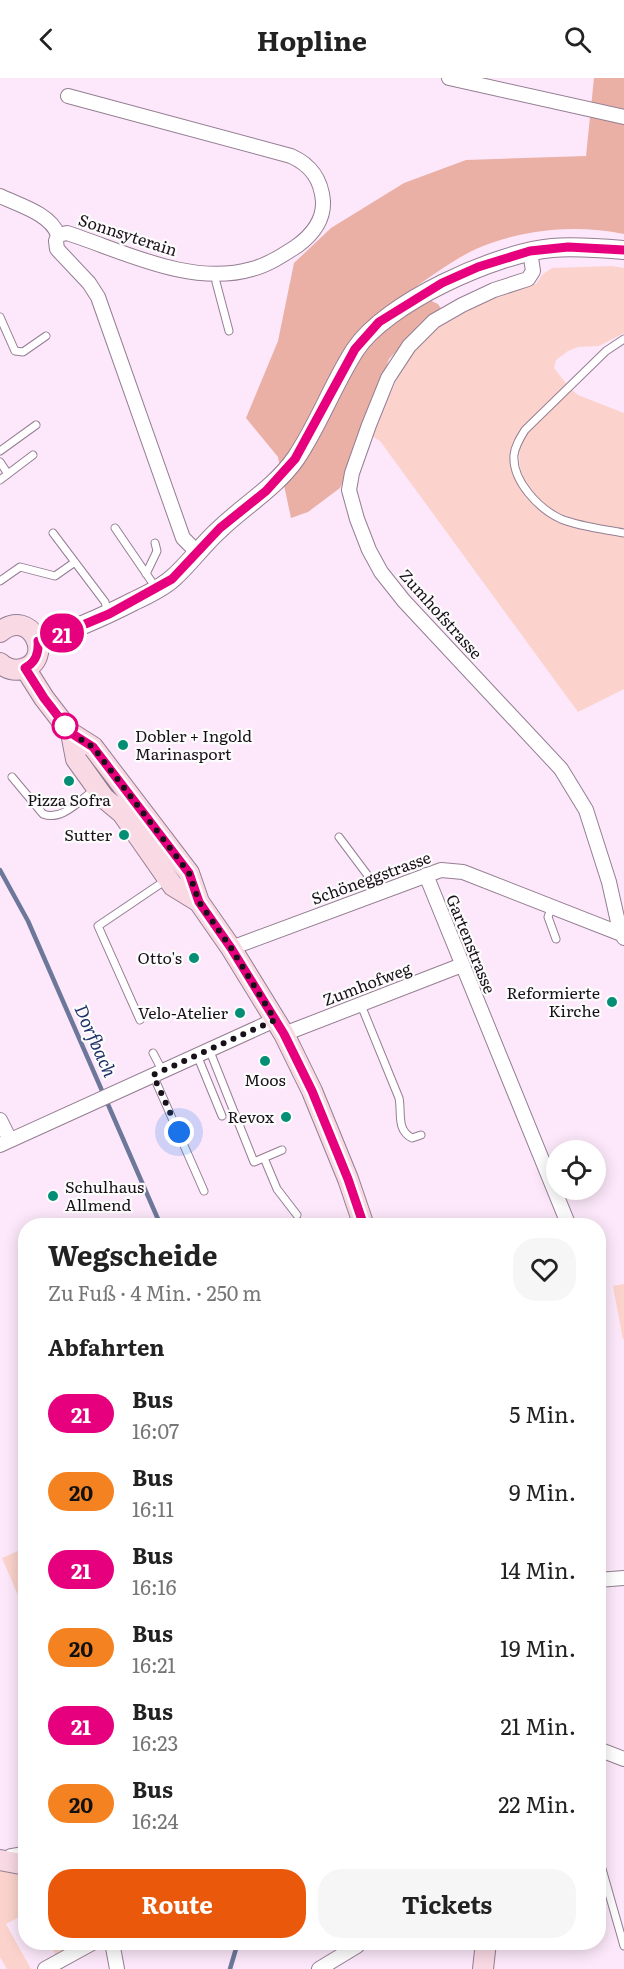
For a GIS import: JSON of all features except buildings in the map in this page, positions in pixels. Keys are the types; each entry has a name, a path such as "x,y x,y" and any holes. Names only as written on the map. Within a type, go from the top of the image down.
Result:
{"main road":[{"path":"0,631 11,626 22,626 32,632 38,641 39,648 35,660 25,668 14,670 0,663"},
{"path":"25,668 44,698 71,733 93,747 189,873 199,902 231,948 279,1027 316,1100 361,1218"},
{"path":"71,733 76,759 104,798 122,813 173,886 199,902"},
{"path":"3,1860 18,1863"},
{"path":"483,1969 485,1950"}],"street":[{"path":"449,78 624,117"},
{"name":"Sonnsyterain","path":"68,96 291,156 304,161 314,172 320,186 323,199 322,216 318,226 304,241 265,265 233,273 216,273 154,264 67,233 58,235 57,249 89,282 98,297 183,538 197,552"},
{"path":"0,196 48,220 56,228 58,235"},
{"path":"38,641 59,635 109,614 151,582 172,579 220,528 266,491 295,459 355,349 379,322 442,283 478,267 530,251 585,247 624,250"},
{"name":"Zumhofstrasse","path":"530,251 533,272 528,279 462,304 434,321 409,346 388,378 352,473 349,490 364,537 381,572 404,601 561,769 581,801 606,871 623,936"},
{"name":"Schöneggstrasse","path":"231,948 441,870 463,872 623,936"},
{"name":"Gartenstrasse","path":"426,875 566,1218"},
{"name":"Zumhofweg","path":"5,1143 203,1052 279,1027 361,1005 462,965"},
{"path":"0,1120 5,1143"},
{"path":"606,1580 624,1578"},
{"path":"606,1752 624,1759"},
{"path":"45,1969 79,1950"},
{"path":"113,1950 117,1969"},
{"path":"319,1969 350,1950"}],"lane":[{"path":"216,273 216,282 229,331"},
{"path":"0,317 15,351 23,352 46,336"},
{"path":"624,339 606,351 525,430 514,455 519,478 535,501 546,511 576,524 624,533"},
{"path":"0,450 36,425"},
{"path":"0,480 33,456"},
{"path":"0,462 8,474"},
{"path":"115,528 151,582"},
{"path":"53,533 105,602 109,614"},
{"path":"151,582 157,551 155,543"},
{"path":"0,581 20,567 55,576 75,562"},
{"path":"12,777 43,814 49,816 59,816 97,788"},
{"path":"339,837 369,877 377,892"},
{"path":"140,1020 98,926 168,879"},
{"path":"552,906 548,917 556,939"},
{"path":"361,1005 399,1098 400,1120 403,1129 412,1138 421,1135"},
{"path":"203,1052 222,1116"},
{"path":"203,1052 254,1162 282,1150"},
{"path":"153,1053 157,1073 204,1191"},
{"path":"264,1158 277,1189 297,1215"},
{"path":"3,1860 9,1853 18,1851"},
{"path":"606,1883 624,1946"}],"shaded area":[{"path":"594,78 624,78 624,234 568,229 512,237 467,253 410,291 438,304 442,310 423,323 389,359 359,447 340,488 308,512 291,518 278,457 246,418 278,341 294,263 331,228 404,183 466,160 586,156"},
{"path":"612,266 624,268 624,333 599,346 578,347 556,360 554,368 568,386 519,434 514,468 547,514 624,536 624,689 578,712 380,441 370,435 408,356 429,333 480,303 505,292 536,284 542,275 552,268"},
{"path":"572,390 578,395 624,413 624,530 578,520 549,508 537,499 521,471 521,443 525,435 541,417"},
{"path":"624,1284 624,1339 623,1340 613,1286"},
{"path":"18,1551 18,1595 2,1558"},
{"path":"0,1871 18,1875 18,1918 6,1924 18,1946 18,1950 20,1950 31,1969 7,1969 0,1957"},
{"path":"53,1950 70,1950 57,1957"}],"waterway":[{"name":"Dorfbach","path":"0,870 28,921 158,1218"},
{"name":"Dorfbach","path":"230,1969 236,1950"}],"bus line":[{"name":"21","path":"361,1218 312,1091 284,1034 231,948 199,902 189,873 93,747 71,733 44,698 25,668 31,665 38,654 38,641 59,635 109,614 172,579 220,528 266,491 295,459 355,349 379,322 442,283 478,267 530,251 568,247 624,250"}],"place":[{"name":"Dobler + Ingold Marinasport","path":"123,745"},
{"name":"Pizza Sofra","path":"69,781"},
{"name":"Sutter","path":"124,835"},
{"name":"Otto's","path":"194,958"},
{"name":"Reformierte Kirche","path":"612,1002"},
{"name":"Velo-Atelier","path":"240,1013"},
{"name":"Moos","path":"265,1061"},
{"name":"Revox","path":"286,1117"},
{"name":"Schulhaus Allmend","path":"53,1196"}],"route":[{"path":"65,726 71,733 93,747 189,873 199,902 231,948 275,1020 153,1075 179,1132"}]}
